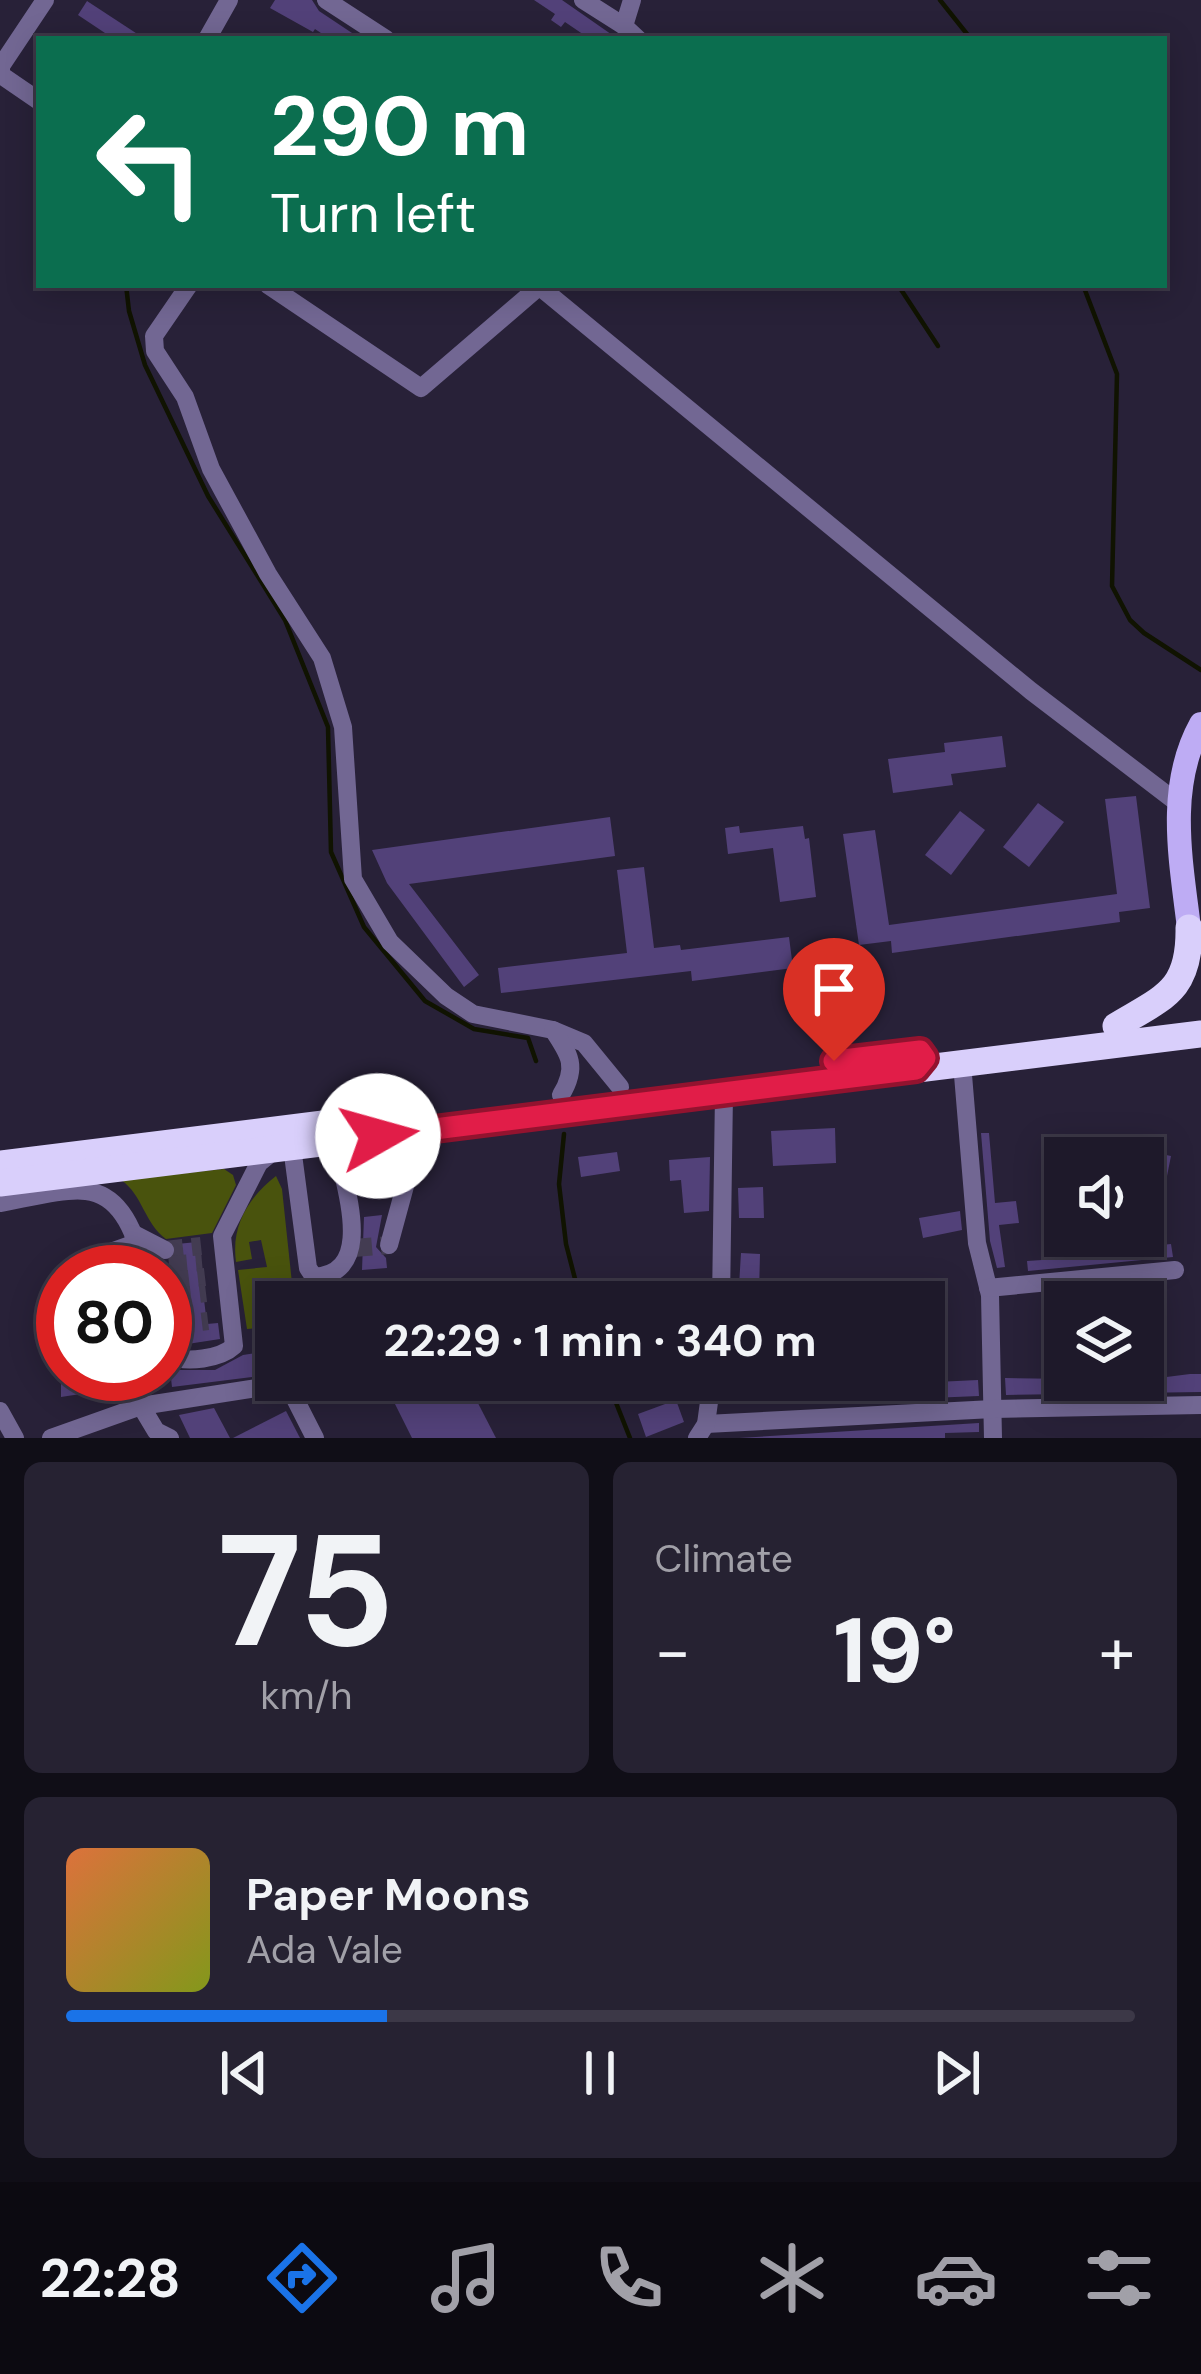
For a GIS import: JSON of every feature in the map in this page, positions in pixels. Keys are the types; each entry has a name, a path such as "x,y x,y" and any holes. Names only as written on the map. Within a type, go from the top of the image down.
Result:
{"highway":[{"path":"1116,1026 1195,971 1189,928"},
{"path":"0,1183 724,1093 1116,1026 1201,1016"},
{"path":"0,1164 620,1088 918,1060 962,1063 1201,1034"}],"main road":[{"path":"1189,928 1179,804 1185,766 1201,724"}],"street":[{"path":"36,99 0,75 45,0"},
{"path":"209,36 229,0"},
{"path":"326,0 381,36"},
{"path":"583,0 631,32"},
{"path":"631,32 632,0"},
{"path":"186,288 154,336 155,351 185,397 212,470 268,574 322,658 343,727 353,879 390,942 446,996 473,1014 553,1030 584,1043 620,1088"},
{"path":"272,288 421,388 533,288"},
{"path":"535,288 1031,691 1179,804"},
{"path":"553,1030 572,1058 571,1078 561,1095"},
{"path":"962,1063 977,1243 988,1288 993,1438"},
{"path":"721,1281 724,1093"},
{"path":"389,1245 420,1131"},
{"path":"205,1285 215,1292 226,1275 260,1163 284,1148 308,1268 314,1277 332,1276 343,1269 354,1248 336,1142"},
{"path":"0,1203 88,1190 111,1203 141,1245"},
{"path":"192,1358 224,1354 234,1346 226,1275 212,1261 205,1285"},
{"path":"988,1288 1175,1270"},
{"path":"205,1285 226,1275"},
{"path":"51,1438 141,1406 255,1388"},
{"path":"296,1401 315,1438"},
{"path":"708,1401 702,1431 993,1409 1201,1405"},
{"path":"141,1406 156,1432 170,1438"},
{"path":"0,1411 15,1438"}],"green space":[{"path":"224,1169 236,1185 212,1233 166,1239 121,1180"},
{"path":"276,1176 282,1189 292,1281 255,1281 255,1328 247,1329 238,1270 267,1267 261,1240 249,1242 252,1259 236,1262 235,1249 239,1225 257,1194"}],"building":[{"path":"275,0 312,0 319,11 356,36 313,32 270,8"},
{"path":"534,0 562,0 614,36 586,36 565,22 561,27 551,20 555,14"},
{"path":"87,1 140,36 110,36 78,15"},
{"path":"1002,736 1006,767 951,774 953,785 893,793 888,759 945,752 944,743"},
{"path":"1136,796 1150,908 1119,912 1120,922 892,953 891,941 859,945 843,834 875,830 889,925 1117,894 1105,799"},
{"path":"1038,803 1064,822 1029,867 1003,847"},
{"path":"960,811 985,830 951,875 925,855"},
{"path":"610,817 615,856 409,884 479,975 464,987 387,883 372,850"},
{"path":"739,826 740,833 803,826 805,839 809,838 816,897 780,902 773,848 728,854 725,828"},
{"path":"644,867 654,948 680,945 681,950 789,937 793,968 692,981 691,971 501,993 498,968 627,953 617,870"},
{"path":"835,1128 836,1163 773,1166 771,1131"},
{"path":"981,1133 989,1133 995,1203 1016,1201 1019,1223 999,1225 1005,1267 997,1268 990,1241"},
{"path":"617,1152 620,1171 581,1177 578,1157"},
{"path":"1164,1155 1171,1156 1164,1181"},
{"path":"710,1157 709,1211 684,1213 681,1180 670,1181 669,1160"},
{"path":"763,1187 764,1218 739,1218 738,1188"},
{"path":"960,1211 962,1230 923,1238 919,1218"},
{"path":"382,1215 376,1247 386,1258 387,1268 362,1270 364,1217"},
{"path":"197,1242 207,1324 218,1323 220,1339 192,1343 192,1245 177,1244"},
{"path":"1171,1244 1173,1257 1028,1271 1027,1261 1164,1257 1164,1245"},
{"path":"741,1253 760,1254 759,1281 739,1281"},
{"path":"255,1353 255,1377 192,1384 192,1370 215,1370"},
{"path":"1201,1374 1201,1392 1164,1393 1164,1377"},
{"path":"1005,1378 1044,1379 1044,1394 1006,1395"},
{"path":"978,1380 979,1396 945,1397 945,1382"},
{"path":"394,1401 477,1401 496,1438 412,1438"},
{"path":"676,1401 684,1422 646,1437 638,1414"},
{"path":"214,1408 230,1438 190,1438 179,1415"},
{"path":"286,1411 300,1438 233,1438"},
{"path":"979,1423 979,1432 945,1433 945,1438 739,1438"}],"waterway":[{"path":"940,0 969,36"},
{"path":"126,288 145,365 208,496 285,620 328,727 331,852 364,927 425,1001 474,1029 528,1038 536,1061"},
{"path":"900,288 938,346"},
{"path":"1084,288 1117,374 1112,586 1130,620 1201,670"},
{"path":"564,1134 559,1184 576,1281"},
{"path":"615,1401 630,1438"}],"tunnel":[{"path":"354,1248 389,1245"},
{"path":"192,1247 201,1246"},
{"path":"192,1263 202,1262"},
{"path":"192,1279 205,1277"},
{"path":"192,1295 206,1293"},
{"path":"192,1323 208,1321"}],"route":[{"path":"378,1136 916,1069 925,1058 920,1051 834,1061"}]}
